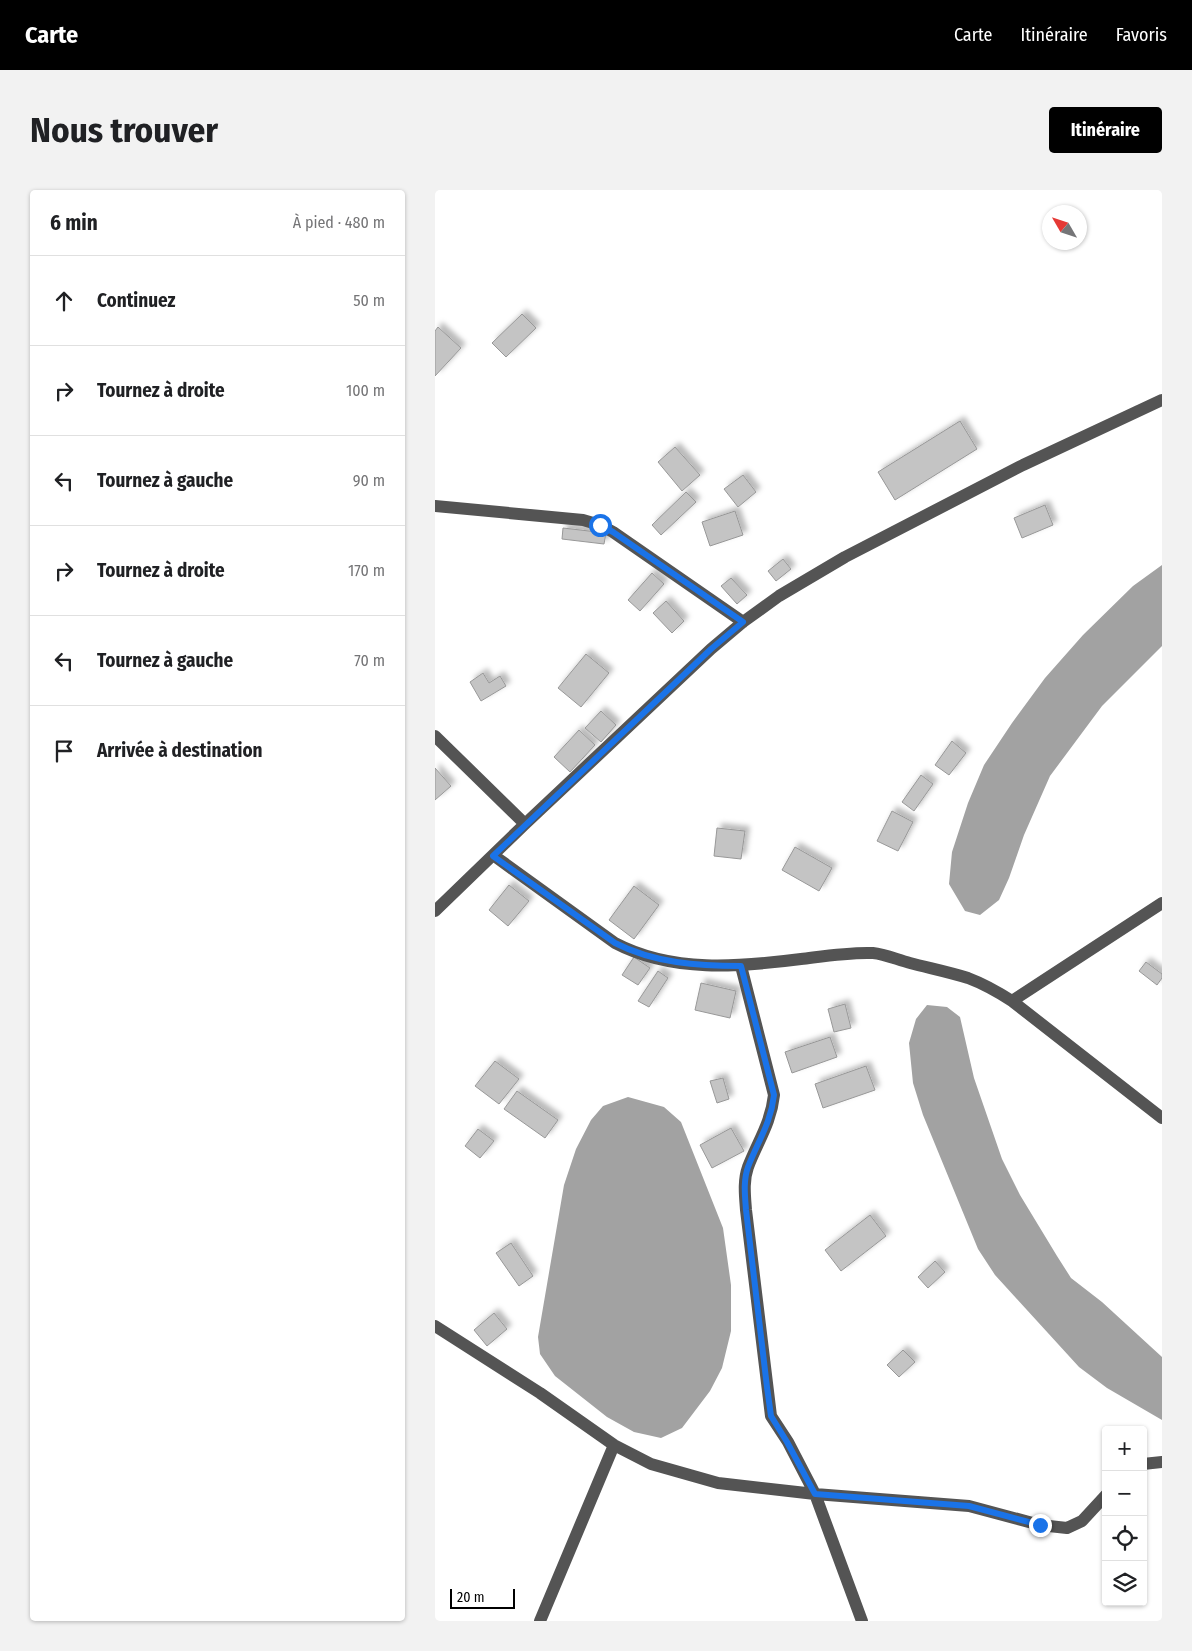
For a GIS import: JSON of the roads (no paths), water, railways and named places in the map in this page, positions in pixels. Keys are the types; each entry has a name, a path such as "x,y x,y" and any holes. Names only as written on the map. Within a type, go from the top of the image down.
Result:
{"street":[{"path":"435,911 711,649 743,622 779,596 845,557 1023,465 1162,400"},
{"path":"435,506 583,520 600,525 613,532 743,622"},
{"path":"435,736 525,824"},
{"path":"493,856 615,943 646,956 686,964 741,966 851,953 875,954 969,979 994,990 1012,1001 1162,1118"},
{"path":"1012,1001 1162,903"},
{"path":"741,966 774,1095 766,1129 748,1168 745,1186 746,1210 771,1416 815,1494 862,1621"},
{"path":"435,1326 540,1393 614,1445 651,1464 718,1483 815,1494 969,1506 1040,1525 1067,1528 1081,1520 1102,1499"},
{"path":"541,1621 614,1445"},
{"path":"1147,1464 1162,1462"}]}
